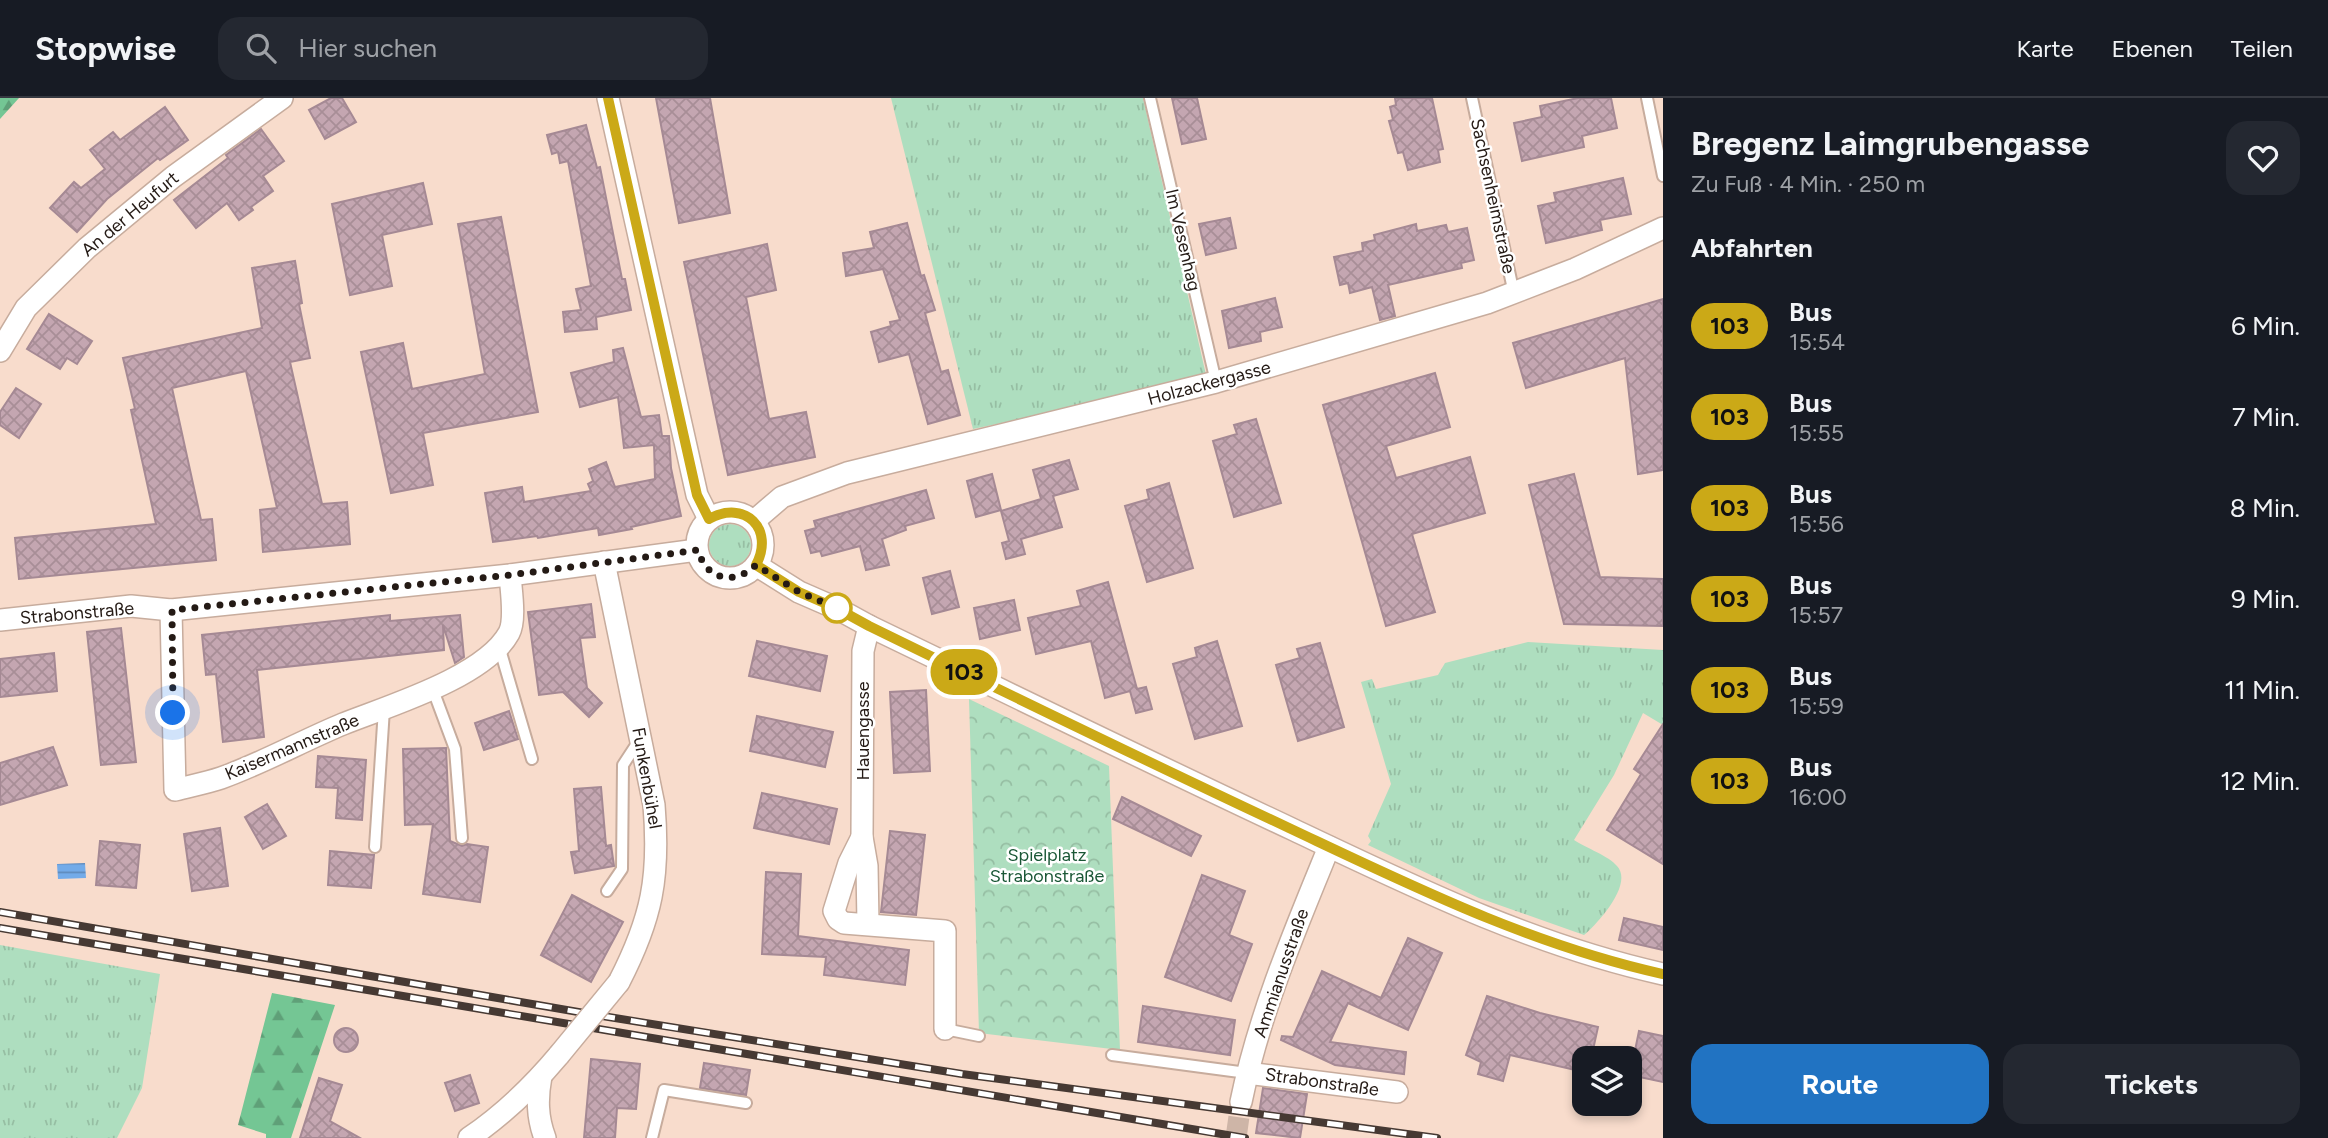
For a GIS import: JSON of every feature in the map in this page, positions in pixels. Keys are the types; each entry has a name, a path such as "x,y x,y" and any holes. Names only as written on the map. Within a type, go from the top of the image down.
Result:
{"street":[{"name":"An der Heufurt","path":"0,351 26,308 87,247 173,177 282,98"},
{"path":"608,98 697,495 709,519"},
{"name":"Holzackergasse","path":"754,521 782,497 847,473 1216,382 1514,294 1663,228"},
{"path":"727,512 746,516 754,521 760,529 763,548 756,565 749,572 740,576 720,576 705,566 698,550 699,533 709,519 727,512"},
{"name":"Strabonstraße","path":"0,620 131,606 172,610 510,575 698,550"},
{"name":"Funkenbühel","path":"469,1138 508,1108 559,1055 619,982 644,928 656,872 654,805 604,562"},
{"path":"756,565 799,592 869,626 1329,847 1493,922 1588,954 1663,974"},
{"path":"499,646 510,631 510,575"},
{"name":"Kaisermannstraße","path":"172,610 174,790 221,777 433,690 499,646"},
{"name":"Hauengasse","path":"868,924 862,836 863,651 869,626"},
{"name":"Hauengasse","path":"862,836 849,863 834,911 844,923 946,931 945,1029"},
{"name":"Ammianusstraße","path":"1241,1102 1247,1073 1285,953 1329,847"},
{"name":"Strabonstraße","path":"1247,1073 1397,1092"},
{"path":"541,1076 538,1114 545,1138"}],"lane":[{"name":"Im Vesenhag","path":"1150,98 1216,382"},
{"name":"Sachsenheimstraße","path":"1472,98 1514,294"},
{"path":"1647,98 1663,176"},
{"path":"499,646 532,759"},
{"path":"433,690 455,749 462,838"},
{"path":"375,847 384,709"},
{"path":"607,891 622,869 623,765 641,738"},
{"path":"945,1029 979,1036"},
{"path":"1112,1055 1247,1073"},
{"path":"652,1138 664,1090 746,1103"}],"green space":[{"path":"0,98 19,98 0,119"},
{"path":"891,98 1143,98 1206,375 973,429"},
{"path":"730,524 745,530 751,545 745,560 730,566 715,560 709,545 715,530"},
{"path":"1528,642 1663,650 1663,725 1643,713 1614,775 1574,840 1609,859 1621,874 1621,883 1612,903 1584,935 1479,898 1368,845 1371,841 1368,836 1391,784 1361,682 1372,679 1376,689 1438,675 1445,663"},
{"name":"Spielplatz Strabonstraße","path":"969,699 1109,766 1120,1050 979,1033"},
{"path":"0,945 160,974 142,1088 117,1138 0,1138"},
{"path":"272,993 335,1005 291,1138 266,1138 266,1134 238,1125"}],"water":[{"path":"85,863 86,878 58,879 57,864"}],"building":[{"path":"331,98 342,98 356,122 325,139 309,110"},
{"path":"656,98 710,98 730,213 679,223"},
{"path":"1172,98 1197,98 1206,139 1182,144"},
{"path":"1395,98 1432,98 1443,149 1438,150 1440,162 1408,170 1403,152 1398,153 1389,121 1393,120 1390,107 1396,105"},
{"path":"1578,98 1611,98 1617,128 1582,136 1584,147 1522,161 1514,123 1542,117 1540,106"},
{"path":"165,107 188,140 160,160 158,158 107,199 77,232 50,208 74,182 81,188 105,169 90,150 113,132 120,140"},
{"path":"586,125 597,168 600,167 622,279 625,279 631,310 596,317 597,329 565,332 563,312 581,310 576,289 591,286 568,161 560,163 558,152 552,154 547,135"},
{"path":"261,129 284,161 263,176 273,191 251,207 253,210 239,220 227,203 196,228 174,200"},
{"path":"1623,178 1631,214 1600,220 1602,230 1546,243 1538,206 1556,202 1554,193"},
{"path":"423,183 432,224 382,235 392,286 350,295 332,204"},
{"path":"501,217 538,412 423,433 433,485 391,493 361,352 403,343 412,389 485,374 458,224"},
{"path":"1230,218 1236,248 1206,255 1199,224"},
{"path":"907,223 921,276 924,275 935,310 925,313 941,372 948,370 960,415 928,424 909,354 879,362 871,332 891,326 890,322 900,320 883,269 846,276 843,253 874,248 870,232"},
{"path":"1416,224 1417,231 1446,225 1448,232 1467,228 1474,260 1461,263 1462,268 1388,285 1395,316 1380,320 1372,287 1350,293 1348,283 1340,285 1334,257 1363,251 1362,243 1375,240 1374,235"},
{"path":"767,244 776,290 746,297 769,419 806,412 815,457 728,475 684,262"},
{"path":"295,261 302,303 299,304 310,358 290,362 322,504 347,502 350,544 263,552 260,510 277,508 246,371 172,388 201,520 212,519 216,560 19,579 15,538 156,524 131,410 135,409 123,358 262,328 252,268"},
{"path":"1275,298 1282,327 1260,332 1261,341 1229,348 1222,311"},
{"path":"1663,299 1663,470 1638,474 1625,358 1526,388 1513,343"},
{"path":"49,314 92,341 77,364 67,358 60,369 27,349"},
{"path":"623,348 641,417 659,415 662,436 669,436 671,468 681,516 599,535 598,528 493,542 485,493 522,487 524,502 591,491 588,484 593,481 589,469 606,462 615,487 655,479 654,445 624,448 618,397 580,407 571,373 614,362 613,350"},
{"path":"1435,373 1450,427 1386,446 1396,478 1470,457 1485,513 1412,534 1435,612 1386,626 1323,405"},
{"path":"16,388 41,404 19,438 0,425 0,412"},
{"path":"1256,419 1281,503 1234,517 1213,441 1237,434 1234,425"},
{"path":"1069,460 1078,489 1053,496 1062,527 1021,539 1025,554 1006,559 1002,543 1009,541 1001,511 1041,499 1033,470"},
{"path":"992,474 1001,510 976,517 967,481"},
{"path":"1574,474 1600,577 1663,579 1663,626 1564,624 1529,485"},
{"path":"1169,483 1193,568 1147,582 1125,506 1149,499 1147,490"},
{"path":"926,490 934,518 905,526 906,530 882,539 889,565 866,570 860,546 822,556 820,551 811,553 805,531 816,528 814,521"},
{"path":"950,571 959,607 932,614 923,578"},
{"path":"1108,582 1137,689 1146,687 1152,709 1136,713 1130,691 1105,698 1091,641 1036,654 1028,618 1081,606 1077,591"},
{"path":"1014,600 1020,630 980,639 974,608"},
{"path":"591,604 595,637 580,638 587,688 602,703 589,717 563,692 539,695 528,612"},
{"path":"390,615 390,621 460,615 464,657 455,663 443,625 444,650 257,670 264,737 223,742 216,674 206,675 202,635"},
{"path":"121,628 136,762 101,765 87,632"},
{"path":"757,641 827,656 820,691 749,676"},
{"path":"1217,641 1242,726 1195,739 1173,664 1197,657 1195,648"},
{"path":"1320,643 1344,727 1298,741 1276,665 1300,658 1297,649"},
{"path":"54,653 57,691 0,697 0,659"},
{"path":"926,690 930,771 894,773 890,692"},
{"path":"509,711 518,739 484,750 475,723"},
{"path":"757,716 833,732 825,767 750,751"},
{"path":"1663,724 1663,864 1607,830 1641,774 1634,769"},
{"path":"53,747 67,785 0,805 0,763"},
{"path":"446,748 450,841 462,846 467,844 488,847 480,902 423,894 433,824 405,825 403,749"},
{"path":"318,756 366,760 362,820 336,818 338,788 316,787"},
{"path":"601,787 606,846 611,845 614,866 575,873 571,852 579,851 574,789"},
{"path":"762,793 837,809 829,844 754,828"},
{"path":"1122,797 1201,836 1191,856 1113,819"},
{"path":"267,804 286,836 263,849 245,817"},
{"path":"220,828 228,886 192,891 184,834"},
{"path":"890,831 925,835 916,915 881,912"},
{"path":"100,841 140,845 136,888 96,885"},
{"path":"330,851 374,855 371,888 328,885"},
{"path":"766,872 801,874 798,936 909,950 905,985 824,975 826,957 762,954"},
{"path":"1202,875 1245,891 1229,935 1252,944 1231,1001 1165,977"},
{"path":"572,895 623,922 591,982 541,955"},
{"path":"1624,918 1663,927 1663,950 1619,940"},
{"path":"1408,938 1442,953 1408,1030 1348,1003 1330,1042 1406,1052 1404,1074 1335,1065 1281,1040 1282,1036 1293,1037 1322,971 1381,998"},
{"path":"1487,996 1540,1013 1598,1027 1594,1046 1572,1046 1572,1069 1510,1055 1503,1081 1478,1074 1481,1062 1466,1055"},
{"path":"1143,1006 1235,1020 1230,1055 1138,1042"},
{"path":"346,1028 354,1032 358,1040 354,1048 346,1052 338,1048 334,1040 338,1032"},
{"path":"1639,1031 1663,1036 1663,1082 1642,1078 1642,1046 1636,1046"},
{"path":"591,1059 640,1064 636,1109 617,1108 615,1138 584,1138"},
{"path":"704,1063 750,1070 746,1095 700,1088"},
{"path":"470,1075 479,1103 455,1111 445,1083"},
{"path":"319,1078 342,1085 330,1121 360,1138 300,1138"},
{"path":"1263,1088 1307,1094 1300,1138 1256,1133"}],"tunnel":[{"path":"1236,1138 1241,1102"}],"railway":[{"path":"0,912 590,1014 962,1074 1437,1138"},
{"path":"0,928 1245,1138"}],"bus line":[{"name":"103","path":"608,98 697,495 709,519 718,514 737,512 754,521 760,529 763,548 756,565 799,592 1438,898 1493,922 1550,942 1663,974"}],"route":[{"path":"173,713 172,610 510,575 698,550 705,566 720,576 740,576 756,565 799,592 837,608"}]}
